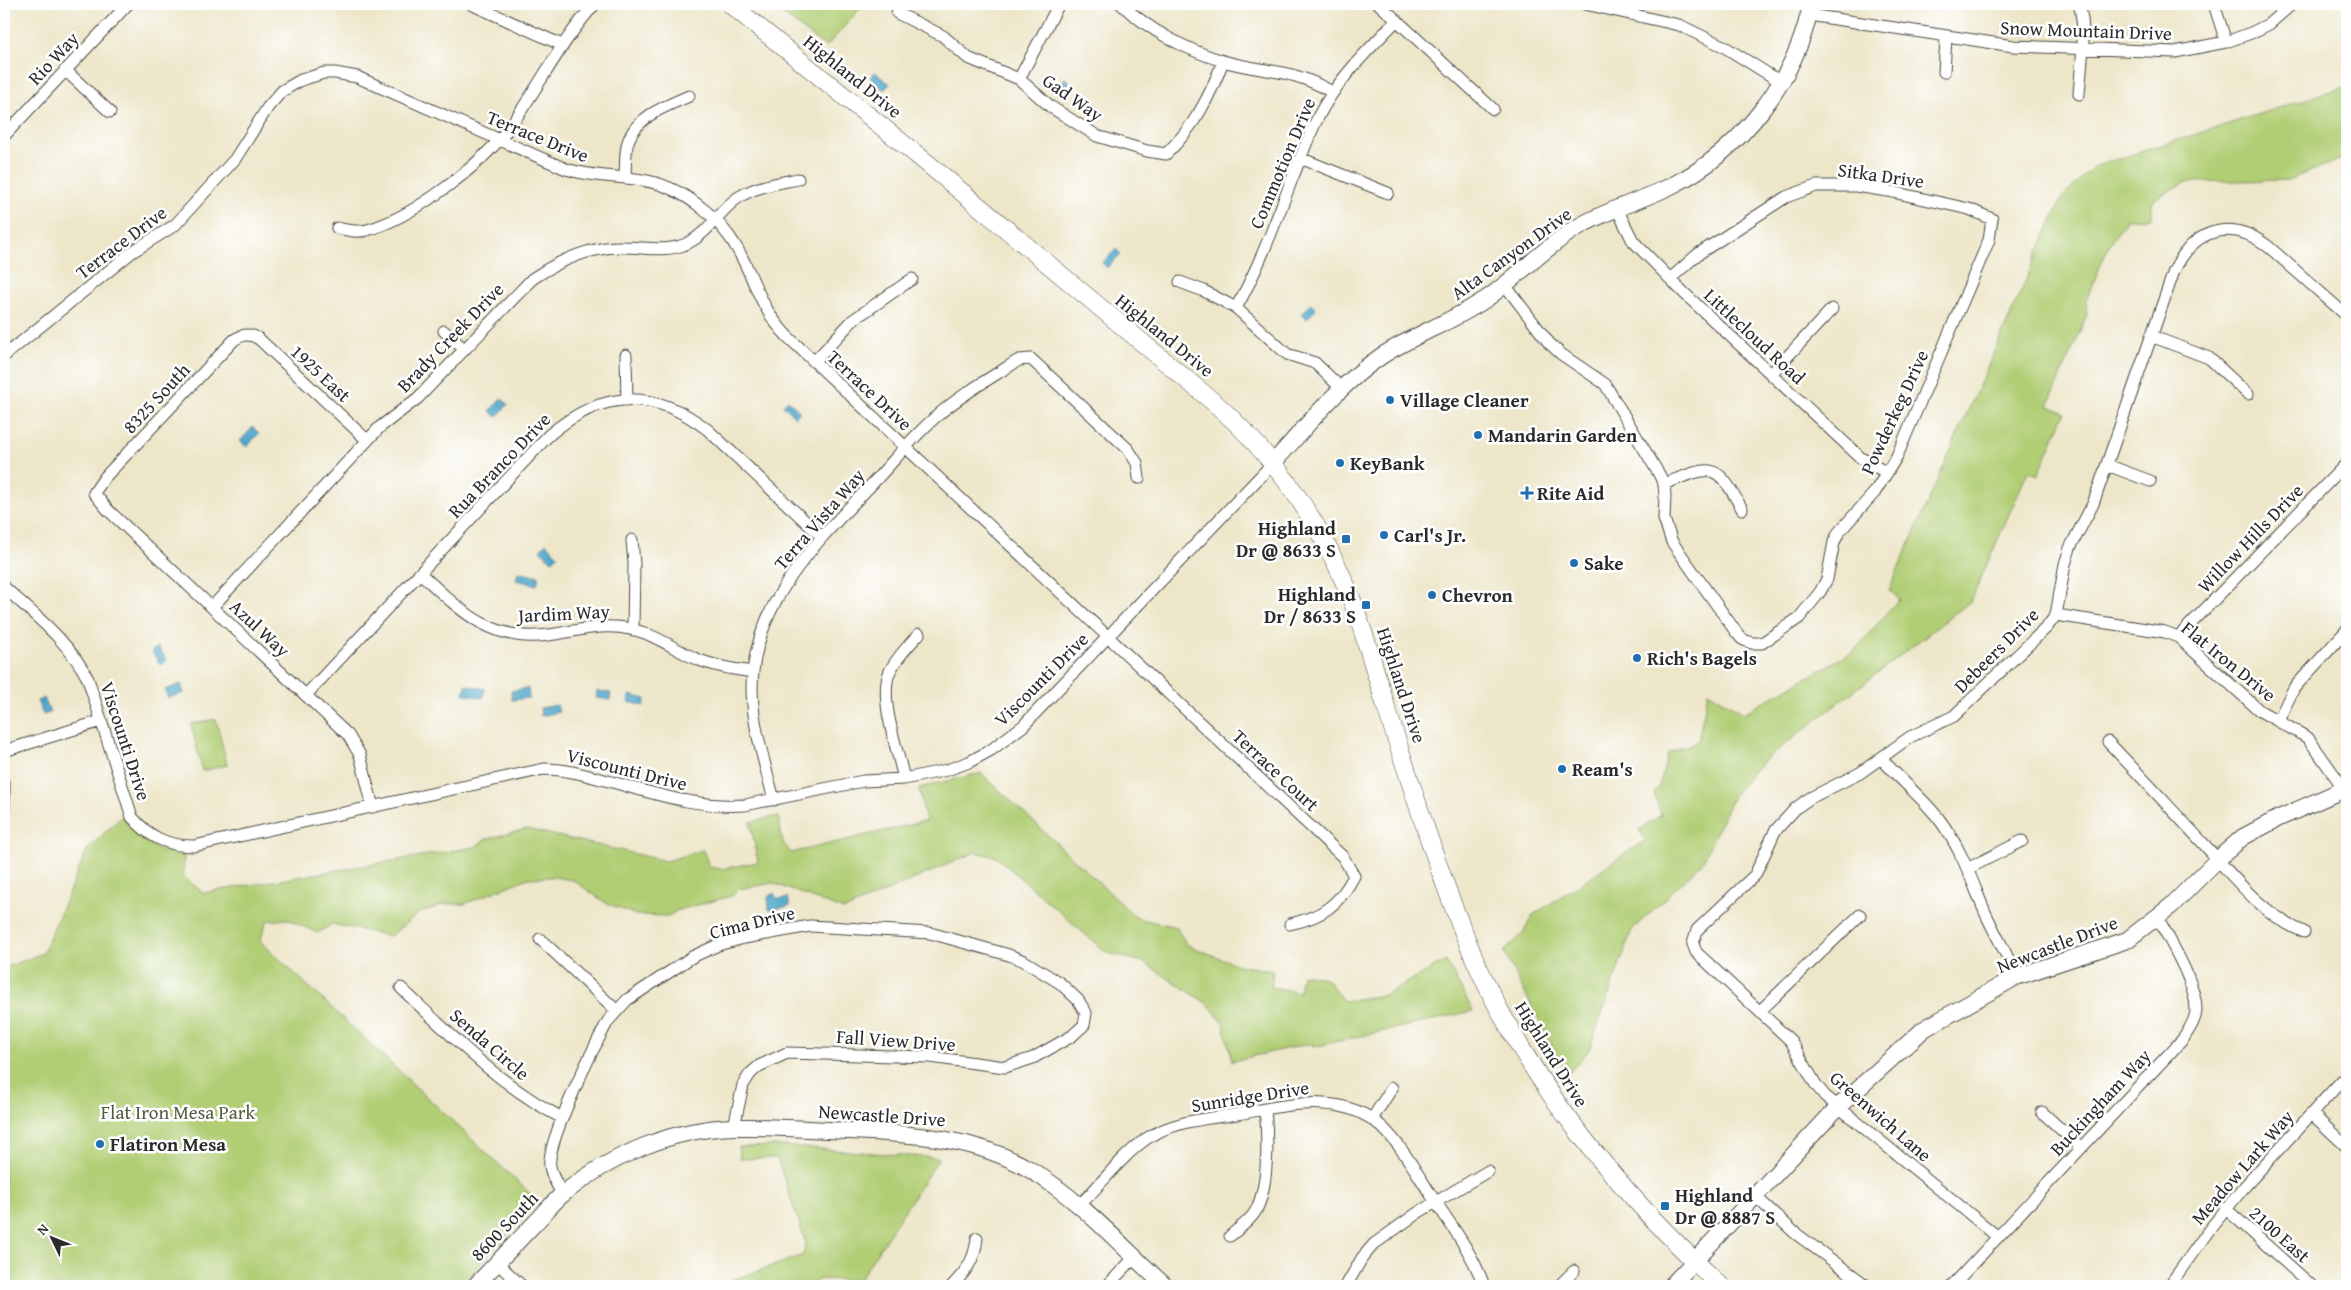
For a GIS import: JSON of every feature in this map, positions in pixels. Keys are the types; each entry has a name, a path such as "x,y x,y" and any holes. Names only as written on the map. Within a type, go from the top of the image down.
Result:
{"main road":[{"name":"Highland Drive","path":"730,4 926,163 1217,405 1245,431 1273,463 1312,520 1348,590 1459,921 1498,1007 1535,1071 1590,1150 1642,1209 1721,1286"}],"street":[{"name":"Rio Way","path":"4,136 128,4"},
{"path":"471,4 562,45"},
{"path":"337,228 350,231 367,230 423,204 460,174 508,129 562,45 595,4"},
{"path":"1019,80 1059,4"},
{"path":"1121,4 1158,32 1185,46 1223,61 1289,72 1305,77 1332,92"},
{"path":"1379,4 1493,110"},
{"path":"1585,4 1679,25 1723,46 1781,82"},
{"path":"2079,4 2082,14 2080,94"},
{"path":"2214,4 2226,42"},
{"name":"Snow Mountain Drive","path":"1810,10 1946,38 2013,46 2175,52 2226,42 2269,24 2292,4"},
{"name":"Alta Canyon Drive","path":"1273,463 1342,389 1378,358 1457,316 1505,285 1560,239 1578,227 1671,186 1698,170 1743,130 1764,106 1781,82 1803,38 1810,10"},
{"name":"Gad Way","path":"898,13 943,36 968,58 1019,80 1051,107 1097,136 1147,151 1166,154 1181,139 1207,102 1223,61"},
{"name":"Commotion Drive","path":"1236,308 1260,261 1300,158 1322,109 1332,92 1397,20"},
{"path":"1944,72 1946,38"},
{"path":"65,70 110,112"},
{"name":"Terrace Drive","path":"4,356 132,252 175,225 235,159 282,91 302,80 335,73 357,77 566,169 596,176 643,180 679,193 716,220 737,247 768,313 777,326 1109,636"},
{"path":"625,178 626,152 634,131 651,114 689,96"},
{"path":"1300,158 1388,193"},
{"name":"Brady Creek Drive","path":"212,607 367,440 388,419 418,398 518,292 551,266 570,256 605,248 676,247 689,242 704,232 739,196 753,190 798,179"},
{"name":"Sitka Drive","path":"1670,279 1698,254 1786,198 1816,186 1856,186 1888,191 1969,209 1992,219"},
{"name":"Littlecloud Road","path":"1617,209 1633,241 1670,279 1861,458 1886,473"},
{"name":"Powderkeg Drive","path":"1664,484 1664,519 1672,542 1742,639 1751,643 1762,643 1799,618 1810,607 1827,579 1834,542 1839,532 1875,492 1897,456 1989,240 1992,219"},
{"name":"Debeers Drive","path":"1693,944 1694,937 1701,925 1755,875 1767,844 1784,819 1810,798 1843,783 1910,737 1960,711 2047,627 2056,615 2065,564 2070,548 2094,504 2180,257 2190,245 2203,236 2218,230 2239,231 2258,239 2347,316"},
{"path":"814,362 860,315 912,279"},
{"path":"1180,282 1204,291 1236,308 1287,354 1315,363 1342,389"},
{"path":"1505,285 1549,343 1561,354 1604,384 1660,474 1664,484 1695,472 1713,471 1727,482 1742,509"},
{"path":"1771,374 1832,309"},
{"path":"444,331 464,350"},
{"name":"8325 South","path":"94,494 105,477 234,340 241,335 249,335"},
{"name":"1925 East","path":"249,335 259,339 367,440"},
{"path":"2151,336 2209,358 2248,394"},
{"path":"626,356 627,400"},
{"name":"Terra Vista Way","path":"774,800 754,717 753,672 757,647 775,602 798,565 822,537 928,425 952,405 1019,360 1031,359 1128,449 1137,463 1139,478"},
{"name":"Rua Branco Drive","path":"306,695 559,426 584,410 605,402 649,401 670,407 690,417 708,430 822,537"},
{"name":"Viscounti Drive","path":"4,587 71,651 88,679 132,817 141,828 164,842 178,846 194,846 551,769 574,772 669,798 706,805 745,805 862,781 904,779 926,775 962,765 1007,740 1023,726 1273,463"},
{"path":"2107,465 2150,481"},
{"name":"Willow Hills Drive","path":"2178,637 2346,466"},
{"name":"Azul Way","path":"94,494 108,510 340,726 360,754 373,807"},
{"path":"632,540 634,564 633,630"},
{"name":"Jardim Way","path":"420,573 468,616 487,627 508,634 528,636 549,635 589,627 611,626 633,630 656,638 711,664 753,672"},
{"name":"Flat Iron Drive","path":"2056,615 2165,632 2178,637 2252,704 2308,738 2346,790"},
{"path":"2278,721 2294,688 2347,630"},
{"path":"904,779 888,706 887,682 890,671 899,657 919,634"},
{"name":"Terrace Court","path":"1109,636 1343,857 1350,866 1354,876 1343,894 1329,908 1309,920 1290,924"},
{"path":"4,751 101,721"},
{"path":"2108,742 2217,860 2275,916 2289,926 2304,932"},
{"path":"1881,758 1938,818 1958,847 1969,868 1982,905 2006,952 2016,977"},
{"path":"4,784 4,818"},
{"name":"Newcastle Drive","path":"1671,1286 1838,1107 1924,1029 2016,977 2127,940 2158,918 2217,860 2244,837 2259,828 2346,790"},
{"path":"1969,868 2022,841"},
{"path":"1760,1011 1860,915"},
{"name":"Buckingham Way","path":"1952,1286 2082,1148 2182,1039 2191,1026 2196,1013 2193,992 2158,918"},
{"name":"Cima Drive","path":"562,1194 550,1167 551,1146 601,1034 616,1010 627,1000 668,972 718,945 779,930 816,926 930,933 1024,961 1060,983 1082,1006 1087,1019"},
{"path":"540,939 616,1010"},
{"name":"Greenwich Lane","path":"1693,944 1696,952 1791,1041 1816,1085 1838,1107 1998,1237"},
{"name":"Senda Circle","path":"401,988 499,1078 538,1105 562,1118"},
{"name":"Fall View Drive","path":"734,1127 743,1085 750,1074 759,1066 787,1053 930,1057 1005,1066 1033,1058 1080,1029 1087,1019"},
{"name":"Meadow Lark Way","path":"2169,1286 2226,1208 2347,1075"},
{"path":"1372,1119 1392,1088"},
{"name":"Sunridge Drive","path":"1079,1206 1132,1150 1147,1138 1166,1128 1265,1109 1316,1102 1344,1107 1372,1119 1402,1152 1475,1264 1484,1286"},
{"path":"1230,1236 1248,1221 1261,1199 1267,1126 1265,1109"},
{"path":"2042,1112 2082,1148"},
{"path":"2312,1114 2347,1147"},
{"name":"Newcastle Drive","path":"562,1194 604,1166 648,1145 692,1132 734,1127 921,1135 956,1140 1002,1156 1052,1184 1079,1206 1165,1286"},
{"path":"1346,1286 1362,1258 1374,1244 1436,1202 1488,1171"},
{"name":"8600 South","path":"475,1286 562,1194"},
{"path":"1755,1196 1795,1233 1867,1286"},
{"name":"2100 East","path":"2226,1208 2312,1286"},
{"path":"952,1286 969,1267 976,1252 977,1238"},
{"path":"1107,1286 1134,1258"},
{"path":"497,1263 522,1286"},
{"path":"1559,1286 1574,1271"}],"green space":[{"path":"769,4 864,4 826,47"},
{"path":"2347,86 2347,157 2288,180 2186,182 2152,200 2152,218 2127,219 2110,243 2086,300 2087,315 2048,405 2065,413 2038,475 2028,471 1971,601 1763,761 1733,796 1702,863 1632,930 1589,1050 1567,1075 1504,952 1523,933 1533,915 1646,840 1639,830 1661,815 1654,793 1659,787 1668,753 1698,741 1708,692 1744,713 1854,651 1899,599 1889,590 2062,198 2093,167"},
{"path":"216,719 227,765 202,771 191,724"},
{"name":"Flat Iron Mesa Park","path":"981,773 1137,918 1176,927 1187,945 1238,965 1273,971 1271,987 1299,992 1302,974 1326,978 1343,1001 1385,995 1446,961 1473,1011 1313,1047 1312,1043 1232,1061 1224,1024 1208,1004 1143,962 1107,953 996,857 976,852 844,910 773,883 739,889 732,896 678,910 669,916 636,915 606,903 573,880 553,877 528,878 464,904 445,904 419,913 390,936 332,924 318,933 287,919 267,921 260,941 539,1202 460,1286 4,1286 4,968 43,953 87,850 122,816 148,844 184,856 183,876 203,893 475,847 485,839 527,829 666,861 703,850 709,867 721,869 758,862 750,822 778,816 783,843 791,853 926,821 919,788"},
{"path":"782,1146 939,1158 859,1280 821,1279 806,1286 716,1286 803,1255 806,1243 777,1158 740,1159 738,1147"}],"water":[{"path":"875,72 890,84 884,90 870,78"},
{"path":"1065,78 1070,82 1061,95 1056,91"},
{"path":"1116,249 1121,254 1107,268 1102,263"},
{"path":"1311,304 1316,309 1307,319 1301,314"},
{"path":"501,398 508,404 497,417 490,411"},
{"path":"788,400 800,412 795,417 783,405"},
{"path":"253,427 259,433 247,447 240,441"},
{"path":"546,543 558,555 552,561 540,550"},
{"path":"518,572 539,576 537,585 516,580"},
{"path":"158,647 167,661 160,665 152,651"},
{"path":"181,684 184,693 168,698 165,690"},
{"path":"466,685 485,689 483,698 464,694"},
{"path":"528,688 529,698 512,700 511,691"},
{"path":"597,691 611,693 610,700 596,698"},
{"path":"630,695 646,699 644,706 628,702"},
{"path":"44,698 50,713 43,715 37,701"},
{"path":"557,705 559,712 541,716 540,708"},
{"path":"774,893 777,899 788,898 790,906 769,910 768,897"}],"place":[{"name":"Village Cleaner","path":"1390,400"},
{"name":"Mandarin Garden","path":"1478,435"},
{"name":"KeyBank","path":"1340,463"},
{"name":"Rite Aid","path":"1527,493"},
{"name":"Carl's Jr.","path":"1384,535"},
{"name":"Highland Dr @ 8633 S","path":"1346,539"},
{"name":"Sake","path":"1574,563"},
{"name":"Chevron","path":"1432,595"},
{"name":"Highland Dr / 8633 S","path":"1366,605"},
{"name":"Rich's Bagels","path":"1637,658"},
{"name":"Ream's","path":"1562,769"},
{"name":"Flatiron Mesa","path":"100,1144"},
{"name":"Highland Dr @ 8887 S","path":"1665,1206"}]}
